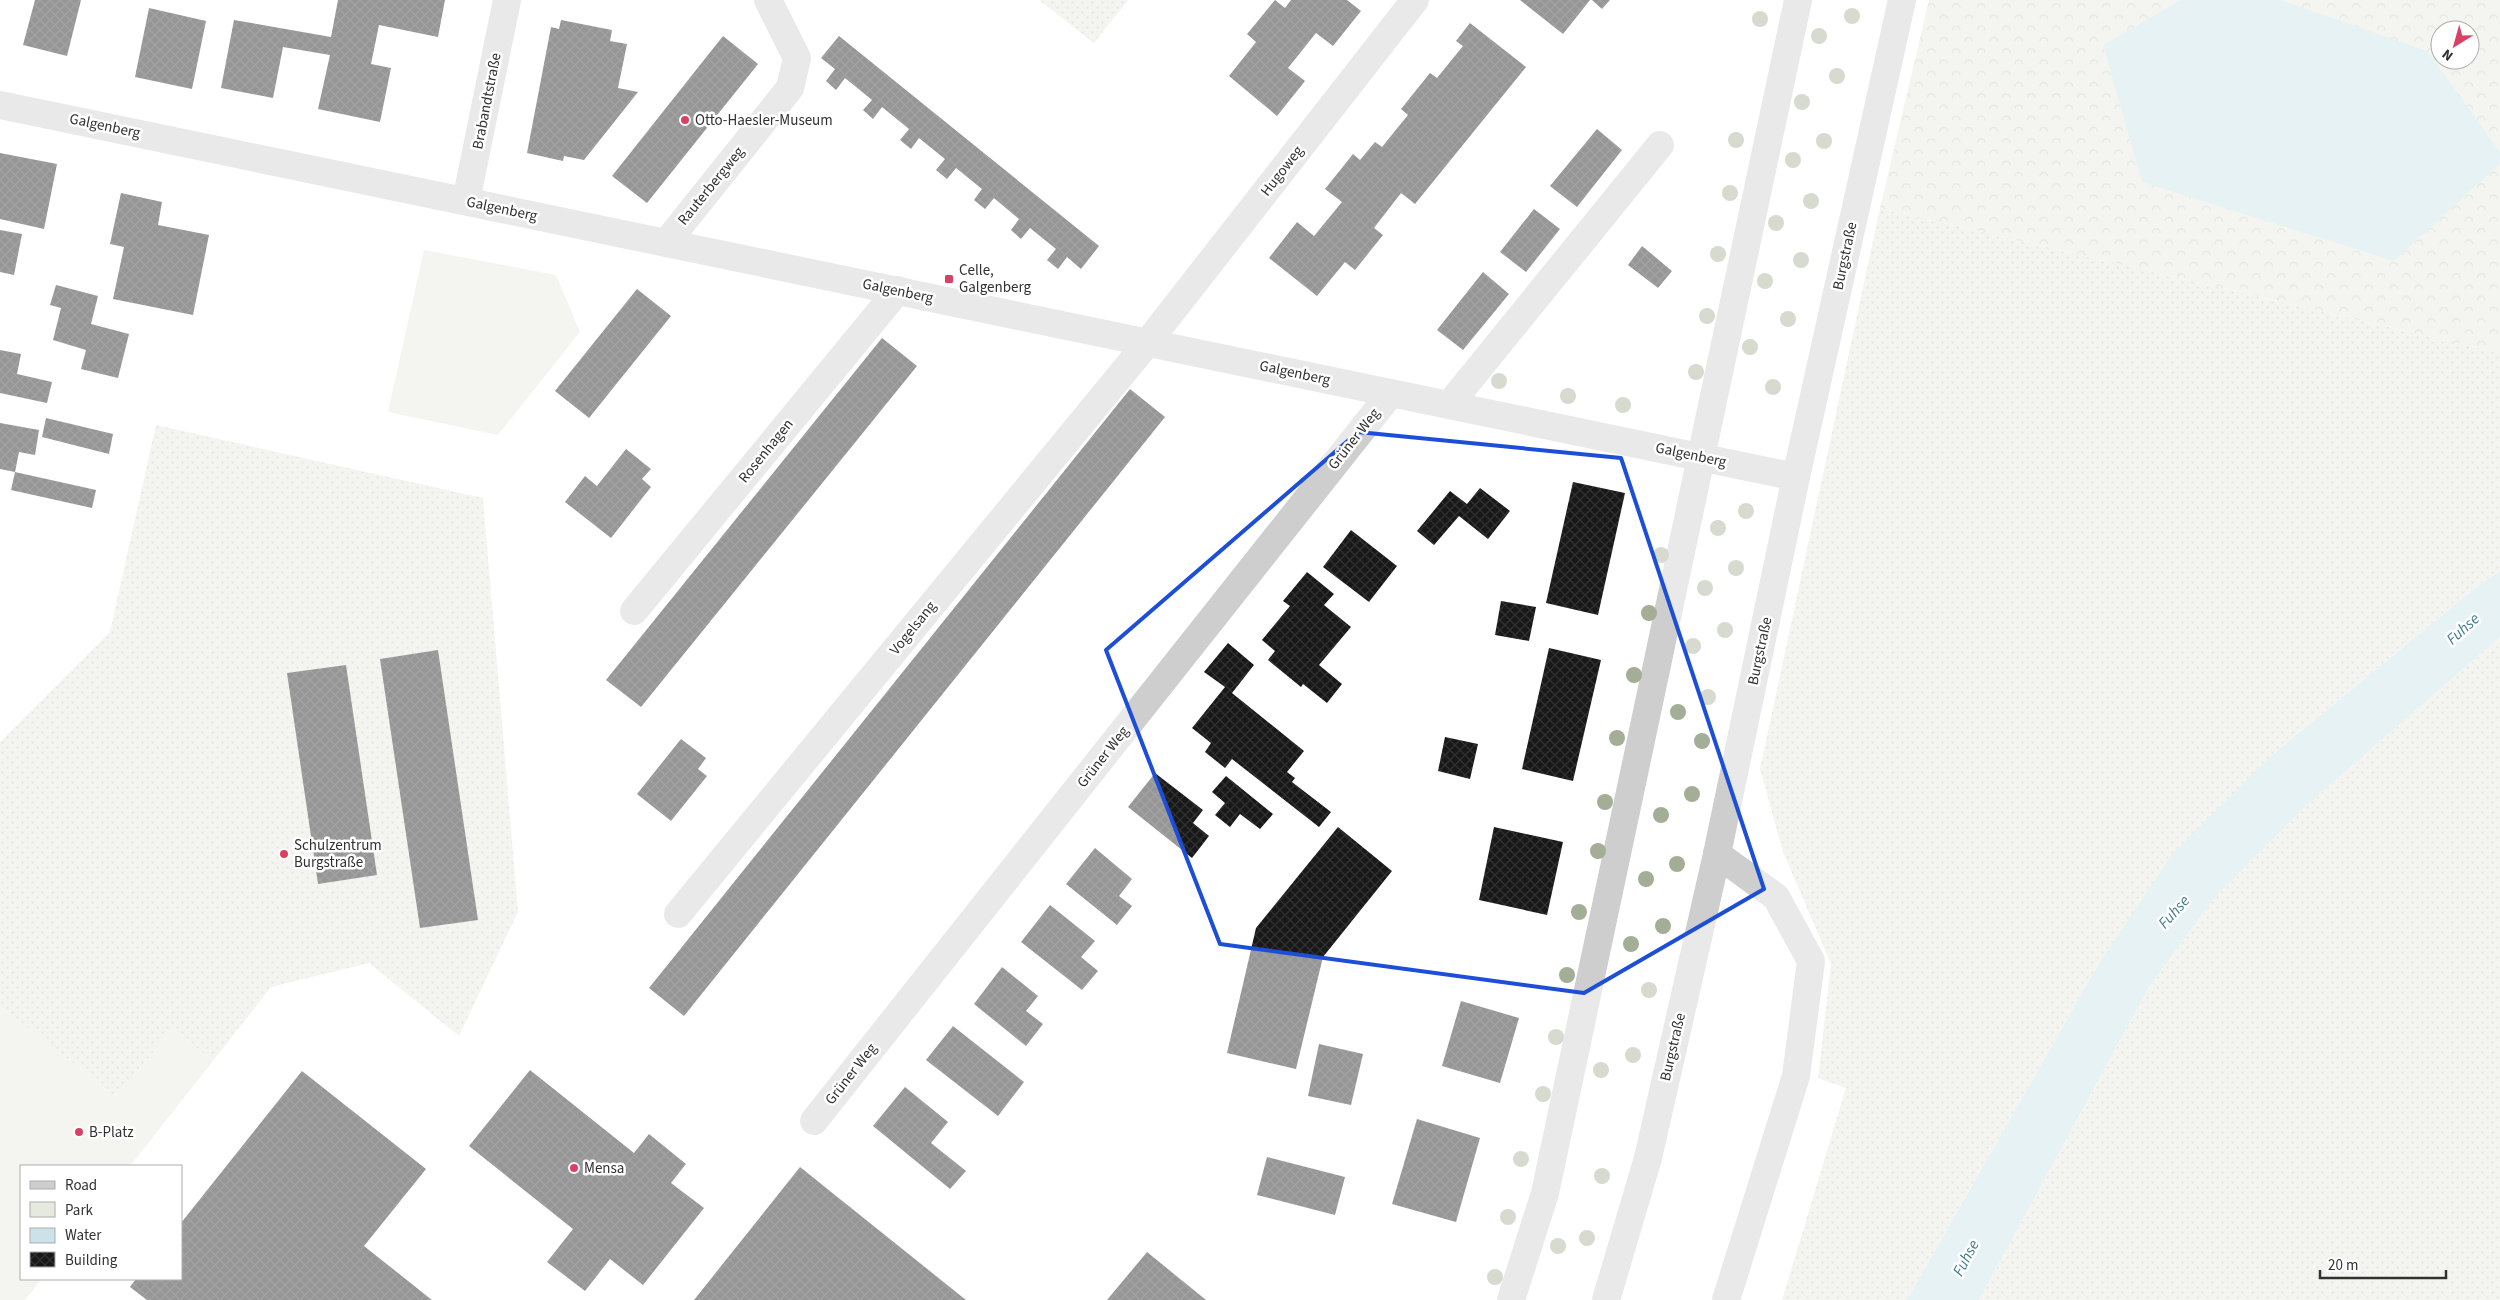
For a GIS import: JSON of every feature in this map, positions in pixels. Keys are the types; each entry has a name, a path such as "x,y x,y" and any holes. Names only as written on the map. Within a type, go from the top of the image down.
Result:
{"street":[{"name":"Brabandtstraße","path":"466,201 507,0"},
{"name":"Rauterbergweg","path":"666,243 790,88 797,58 768,0"},
{"name":"Hugoweg","path":"1148,342 1415,0"},
{"path":"1512,1300 1545,1193 1798,0"},
{"name":"Burgstraße","path":"1606,1300 1648,1158 1717,854 1796,477 1902,0"},
{"name":"Galgenberg","path":"0,105 1796,477"},
{"path":"1449,405 1660,145"},
{"name":"Rosenhagen","path":"634,611 898,290"},
{"name":"Vogelsang","path":"678,914 1148,342"},
{"name":"Grüner Weg","path":"814,1121 1391,393"},
{"path":"1717,854 1776,897 1811,962 1796,1076 1726,1300"}],"highlighted area":[{"path":"1358,432 1621,458 1764,889 1584,993 1220,944 1106,650"}],"green space":[{"path":"1039,0 1128,0 1094,43"},
{"path":"1929,0 2500,0 2500,353 1880,208"},
{"path":"1880,208 2500,353 2500,571 2475,588 2272,755 2099,963 1907,1300 1782,1300 1846,1088 1818,1078 1831,964 1783,852 1760,769"},
{"path":"424,250 556,275 580,332 498,435 388,412"},
{"path":"156,425 483,498 518,912 459,1036 369,963 271,987 213,1061 172,1029 117,1098 0,1006 0,742 110,632"},
{"path":"2500,637 2500,1300 1979,1300 2149,987 2212,901 2307,805"},
{"name":"B-Platz","path":"0,1006 117,1098 172,1029 213,1061 131,1165 20,1165 20,1280 41,1280 25,1300 0,1300"}],"water":[{"path":"2181,0 2280,0 2427,51 2430,55 2430,70 2441,70 2500,152 2500,164 2394,261 2142,182 2103,45"},
{"name":"Fuhse","path":"2500,571 2500,637 2307,805 2212,901 2149,987 1979,1300 1907,1300 2099,963 2173,853 2272,755 2475,588"}],"building":[{"path":"35,0 81,0 67,56 23,45"},
{"path":"338,0 445,0 438,37 379,25 371,64 391,68 380,122 318,109 330,55 283,47 273,98 221,88 234,20 331,37"},
{"path":"1275,0 1285,8 1291,0 1347,0 1361,11 1333,46 1316,33 1288,68 1305,81 1277,116 1229,76 1256,42 1247,34"},
{"path":"1520,0 1590,0 1563,34"},
{"path":"1592,0 1610,0 1602,9"},
{"path":"149,8 206,21 192,89 135,77"},
{"path":"561,20 612,30 610,41 627,44 618,88 638,92 584,160 564,156 563,161 527,153 551,27 559,29"},
{"path":"1470,23 1526,67 1415,204 1401,193 1374,228 1383,235 1355,270 1345,262 1317,296 1269,258 1297,222 1314,236 1342,202 1325,189 1353,154 1360,160 1375,142 1382,147 1408,115 1401,109 1430,73 1437,78 1463,46 1456,41"},
{"name":"Otto-Haesler-Museum","path":"723,36 758,64 647,203 612,176"},
{"path":"839,36 1099,246 1081,269 1067,257 1058,269 1047,260 1056,249 1030,228 1021,239 1011,230 1019,219 994,198 985,209 974,200 982,189 956,168 947,179 936,170 945,159 919,138 911,149 900,140 909,129 882,107 873,119 863,110 872,100 845,78 836,90 826,81 835,69 821,58"},
{"path":"1597,129 1622,150 1577,207 1550,186"},
{"path":"0,153 57,164 44,229 0,219"},
{"path":"121,193 162,202 158,225 209,235 193,315 113,299 124,247 110,244"},
{"path":"1534,209 1560,229 1526,272 1500,252"},
{"path":"0,230 22,234 14,275 0,272"},
{"path":"1642,246 1672,271 1658,288 1628,265"},
{"path":"1483,272 1509,294 1463,350 1437,330"},
{"path":"56,285 98,296 91,324 129,334 118,378 81,369 86,350 53,340 61,308 50,305"},
{"path":"637,289 671,316 589,418 555,391"},
{"path":"882,338 917,366 641,707 606,680"},
{"path":"0,350 21,354 17,374 52,382 47,403 0,393"},
{"path":"1130,389 1165,417 684,1016 649,988"},
{"path":"46,418 113,434 109,454 42,437"},
{"path":"0,423 39,430 35,455 19,452 15,472 0,469"},
{"path":"626,449 651,469 642,479 651,487 611,538 565,502 585,476 597,486"},
{"path":"15,472 96,490 92,508 11,490"},
{"path":"1573,482 1625,493 1598,615 1546,603"},
{"path":"1480,488 1510,511 1488,539 1459,516 1434,545 1417,531 1450,491 1467,504"},
{"path":"1351,530 1397,566 1369,602 1323,567"},
{"path":"1307,572 1334,594 1324,605 1351,627 1319,665 1342,684 1327,703 1303,684 1301,687 1268,660 1275,651 1262,640 1290,606 1283,601"},
{"path":"1501,601 1536,607 1529,641 1495,635"},
{"path":"1228,643 1254,665 1232,693 1304,751 1287,772 1295,778 1292,782 1331,812 1319,827 1232,759 1225,768 1205,752 1211,743 1192,728 1225,687 1204,672"},
{"path":"1549,648 1601,660 1573,781 1522,769"},
{"path":"438,650 478,920 420,928 380,659"},
{"path":"346,665 377,875 318,884 287,673"},
{"path":"1445,737 1478,744 1470,779 1438,771"},
{"path":"681,739 706,758 698,769 707,776 671,821 637,794"},
{"path":"1155,773 1203,810 1193,823 1209,836 1192,858 1128,807"},
{"path":"1226,776 1273,814 1260,829 1240,814 1230,827 1215,815 1225,803 1212,792"},
{"path":"1338,827 1392,871 1323,957 1296,1069 1227,1053 1256,928"},
{"path":"1494,827 1563,842 1547,915 1479,900"},
{"path":"1095,848 1132,879 1119,896 1132,906 1117,925 1066,884"},
{"path":"1050,905 1095,941 1081,957 1098,971 1082,990 1021,942"},
{"path":"1002,967 1038,996 1026,1011 1043,1024 1026,1046 974,1004"},
{"path":"1461,1001 1519,1018 1500,1083 1442,1066"},
{"path":"953,1026 1024,1082 998,1116 926,1060"},
{"path":"1319,1044 1363,1054 1351,1105 1308,1096"},
{"name":"Mensa","path":"530,1070 634,1153 649,1134 686,1164 671,1183 704,1208 643,1285 610,1259 585,1291 547,1262 573,1229 469,1146"},
{"path":"302,1071 426,1169 364,1246 432,1300 147,1300 130,1287 135,1280 182,1280 182,1222"},
{"path":"905,1087 948,1122 931,1143 966,1171 950,1189 873,1126"},
{"path":"1417,1119 1480,1138 1456,1222 1392,1204"},
{"path":"1267,1157 1345,1177 1335,1215 1257,1195"},
{"path":"800,1167 966,1300 694,1300"},
{"path":"1147,1252 1206,1300 1107,1300"}],"place":[{"name":"Otto-Haesler-Museum","path":"685,120"},
{"name":"Celle, Galgenberg","path":"949,279"},
{"name":"Schulzentrum Burgstraße","path":"284,854"},
{"name":"B-Platz","path":"79,1132"},
{"name":"Mensa","path":"574,1168"}]}
